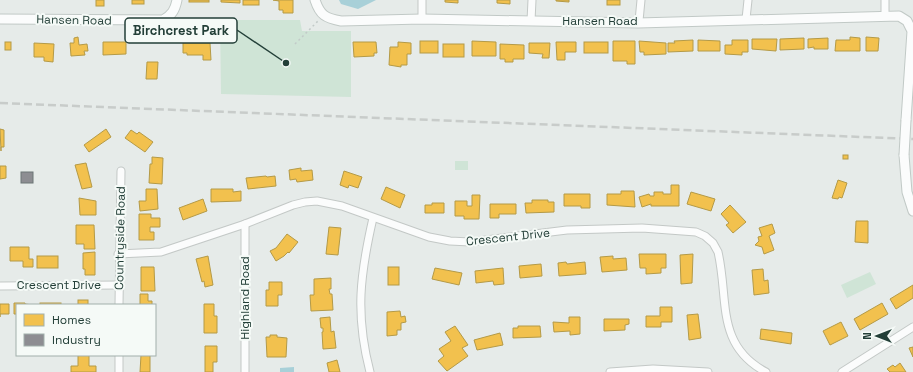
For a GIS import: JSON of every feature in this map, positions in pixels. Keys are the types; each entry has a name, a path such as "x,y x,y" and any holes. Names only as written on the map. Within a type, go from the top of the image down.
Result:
{"street":[{"name":"Hansen Road","path":"0,19 154,21 163,20 170,16 176,8 177,0"},
{"name":"Hansen Road","path":"315,0 319,10 328,19 341,21 422,19 638,23 639,21 885,15 905,18 911,25 912,31 904,155 907,192 913,211"},
{"path":"422,0 422,19"},
{"path":"531,21 532,0"},
{"path":"639,21 641,0"},
{"path":"746,19 748,0"},
{"path":"885,0 885,15"},
{"name":"Countryside Road","path":"119,304 118,254 121,171"},
{"name":"Crescent Drive","path":"118,254 161,252 305,202 330,202 430,237 470,242 588,229 642,228 696,232 705,236 713,243 718,252 728,327 734,341 742,354 753,364 766,372"},
{"path":"370,372 362,332 360,300 361,275 373,218"},
{"name":"Highland Road","path":"245,224 245,372"},
{"name":"Crescent Drive","path":"0,286 119,285"},
{"path":"842,372 913,327"},
{"path":"119,356 119,372"},
{"path":"610,372 653,370 708,372"}],"path":[{"path":"295,44 319,20"}],"green space":[{"path":"220,20 300,20 302,31 351,31 351,97 221,94"},
{"path":"455,161 468,161 468,170 455,170"},
{"path":"870,272 876,284 847,298 841,285"}],"water":[{"path":"339,0 376,0 358,9 341,4"},
{"path":"294,367 294,372 280,372 280,368"}],"building: Homes":[{"path":"96,0 104,0 104,6 96,6"},
{"path":"132,0 144,0 144,4 132,4"},
{"path":"189,0 209,0 209,2 189,2"},
{"path":"221,0 240,0 240,3 221,2"},
{"path":"243,0 259,0 259,5 243,5"},
{"path":"273,0 293,0 293,13 283,13 283,10 279,10 279,1"},
{"path":"445,0 458,0 458,3 445,2"},
{"path":"497,0 510,0 510,4 497,3"},
{"path":"569,0 569,2 556,1"},
{"path":"607,0 620,0 620,5 607,5"},
{"path":"78,37 79,45 87,44 88,51 84,51 85,55 71,56 70,43 74,43 74,38"},
{"path":"850,37 860,38 860,51 835,51 836,40 850,40"},
{"path":"866,37 879,38 878,51 866,51"},
{"path":"804,38 804,49 780,50 780,39"},
{"path":"828,38 828,49 814,49 814,47 808,48 808,39"},
{"path":"752,39 777,39 776,51 752,49"},
{"path":"693,40 693,51 668,52 668,43 675,43 674,41"},
{"path":"698,40 720,41 720,51 698,51"},
{"path":"732,40 748,40 748,52 742,52 742,55 725,54 725,45 732,45"},
{"path":"420,41 438,41 438,53 420,53"},
{"path":"472,41 496,42 496,56 472,56"},
{"path":"613,41 635,41 635,64 627,64 627,61 613,61"},
{"path":"639,41 666,43 666,54 644,55 644,52 640,52"},
{"path":"5,42 11,42 11,50 5,50"},
{"path":"103,42 126,42 126,54 103,55"},
{"path":"353,42 376,42 377,53 374,53 374,56 354,57"},
{"path":"398,42 411,43 411,54 407,54 407,65 401,65 401,67 389,65 390,47 398,47"},
{"path":"556,42 576,42 576,52 565,52 565,60 557,60"},
{"path":"584,42 608,42 608,53 584,53"},
{"path":"34,43 54,44 53,62 44,61 44,57 34,57"},
{"path":"183,43 210,43 211,60 203,60 203,55 187,55 187,53 183,53"},
{"path":"529,43 550,43 549,58 542,58 543,54 529,53"},
{"path":"443,44 464,44 464,57 443,57"},
{"path":"500,44 524,45 524,59 513,59 513,62 505,62 505,59 500,59"},
{"path":"147,62 158,62 157,79 146,79"},
{"path":"0,129 4,130 4,147 1,147 1,151"},
{"path":"106,129 111,137 89,152 84,145"},
{"path":"131,130 137,134 139,132 153,142 145,152 125,138"},
{"path":"843,155 848,155 848,159 843,159"},
{"path":"152,157 163,158 162,184 149,183"},
{"path":"86,163 92,187 82,189 75,165"},
{"path":"0,166 6,166 6,178 0,179"},
{"path":"301,168 301,171 312,170 313,180 297,182 296,179 290,180 289,170"},
{"path":"344,171 362,177 358,188 349,185 348,188 340,185"},
{"path":"275,176 276,186 248,189 246,178"},
{"path":"838,180 847,183 842,198 839,197 838,199 832,198"},
{"path":"671,185 679,185 679,206 651,206 651,204 642,207 639,197 649,194 650,196 654,196 654,192 671,194"},
{"path":"386,187 405,195 400,208 381,199"},
{"path":"146,189 157,189 158,209 140,211 139,201 146,201"},
{"path":"211,189 233,189 233,192 241,191 241,201 211,202"},
{"path":"621,191 634,191 635,207 607,205 607,194 621,194"},
{"path":"691,192 715,199 711,211 687,204"},
{"path":"564,194 590,194 590,208 581,208 581,206 564,206"},
{"path":"472,195 480,195 479,219 464,219 464,216 455,216 455,201 467,201 467,206 472,206"},
{"path":"79,198 96,201 96,215 80,215"},
{"path":"203,199 207,211 183,220 179,208"},
{"path":"532,200 548,200 548,202 554,202 554,212 526,213 525,203 532,203"},
{"path":"432,203 444,203 444,213 425,213 425,205 432,205"},
{"path":"490,204 516,204 516,214 499,214 499,218 490,218"},
{"path":"730,205 746,222 733,233 726,225 729,223 721,214"},
{"path":"139,214 151,214 151,218 160,218 160,227 150,227 150,232 154,232 154,240 139,240"},
{"path":"856,221 868,221 868,243 855,242"},
{"path":"772,224 775,233 769,236 774,250 764,254 762,247 755,245 759,241 758,237 762,236 759,228"},
{"path":"76,225 94,225 95,249 84,249 84,244 76,244"},
{"path":"329,227 341,228 338,255 326,254"},
{"path":"287,234 298,242 289,253 288,252 276,261 270,251 276,248"},
{"path":"10,247 29,247 29,259 33,259 33,267 23,267 23,261 10,261"},
{"path":"95,252 95,275 85,275 85,269 83,269 83,253"},
{"path":"639,254 666,254 666,268 661,268 661,273 646,274 646,268 640,268"},
{"path":"693,254 692,283 681,284 680,255"},
{"path":"37,256 58,256 58,268 37,268"},
{"path":"208,256 213,285 205,287 204,281 202,282 196,259"},
{"path":"613,256 613,259 626,258 627,270 602,272 600,257"},
{"path":"566,262 567,264 585,262 586,274 559,276 558,263"},
{"path":"541,264 542,276 520,278 519,266"},
{"path":"141,267 154,267 155,291 141,291"},
{"path":"388,267 399,267 399,285 388,285"},
{"path":"435,268 462,273 459,285 432,279"},
{"path":"503,268 504,284 494,285 493,281 476,283 475,271"},
{"path":"763,269 764,281 768,280 769,293 754,295 752,270"},
{"path":"331,278 331,289 329,289 330,294 332,294 333,310 311,311 310,295 314,295 314,279"},
{"path":"269,282 282,282 282,295 278,295 278,306 266,306 266,290 269,290"},
{"path":"913,285 913,298 896,309 890,299"},
{"path":"140,294 148,294 148,301 152,301 152,304 140,304"},
{"path":"78,300 88,300 88,304 78,304"},
{"path":"14,303 25,303 16,304 16,314 14,314"},
{"path":"40,303 61,303 61,304"},
{"path":"882,303 888,314 860,330 854,319"},
{"path":"0,304 9,304 9,314 0,314"},
{"path":"204,304 214,304 214,316 217,316 217,333 204,333"},
{"path":"660,307 672,307 672,322 661,322 661,327 646,327 646,316 660,316"},
{"path":"400,311 401,317 405,316 406,322 401,323 401,330 397,330 397,335 387,336 387,312"},
{"path":"698,314 701,338 689,340 687,315"},
{"path":"330,317 331,332 334,331 336,348 323,349 323,328 321,328 320,318"},
{"path":"569,317 580,317 580,334 570,335 570,331 554,332 553,322 569,323"},
{"path":"604,319 629,319 629,324 625,325 625,330 604,331"},
{"path":"841,322 848,336 830,345 823,331"},
{"path":"455,326 468,345 462,348 468,356 447,371 438,361 444,356 439,349 451,341 445,332"},
{"path":"518,326 540,326 541,337 513,338 513,328 518,328"},
{"path":"761,329 792,333 791,344 760,339"},
{"path":"500,333 503,345 477,350 474,340"},
{"path":"270,335 277,335 277,337 287,338 286,357 267,357 266,337 270,337"},
{"path":"205,346 217,346 217,362 213,362 213,372 205,372"},
{"path":"913,347 913,357 909,348"},
{"path":"78,356 89,356 89,366 96,366 96,372 71,372 71,366 78,366"},
{"path":"141,356 150,356 150,372 140,372"},
{"path":"337,360 340,372 329,372 327,363"},
{"path":"900,363 906,372 890,372 887,369 893,365 895,367"}],"building: Industry":[{"path":"21,172 33,172 33,183 21,183"}],"railway":[{"path":"0,103 913,139"}],"place":[{"name":"Birchcrest Park","path":"286,63"}]}
